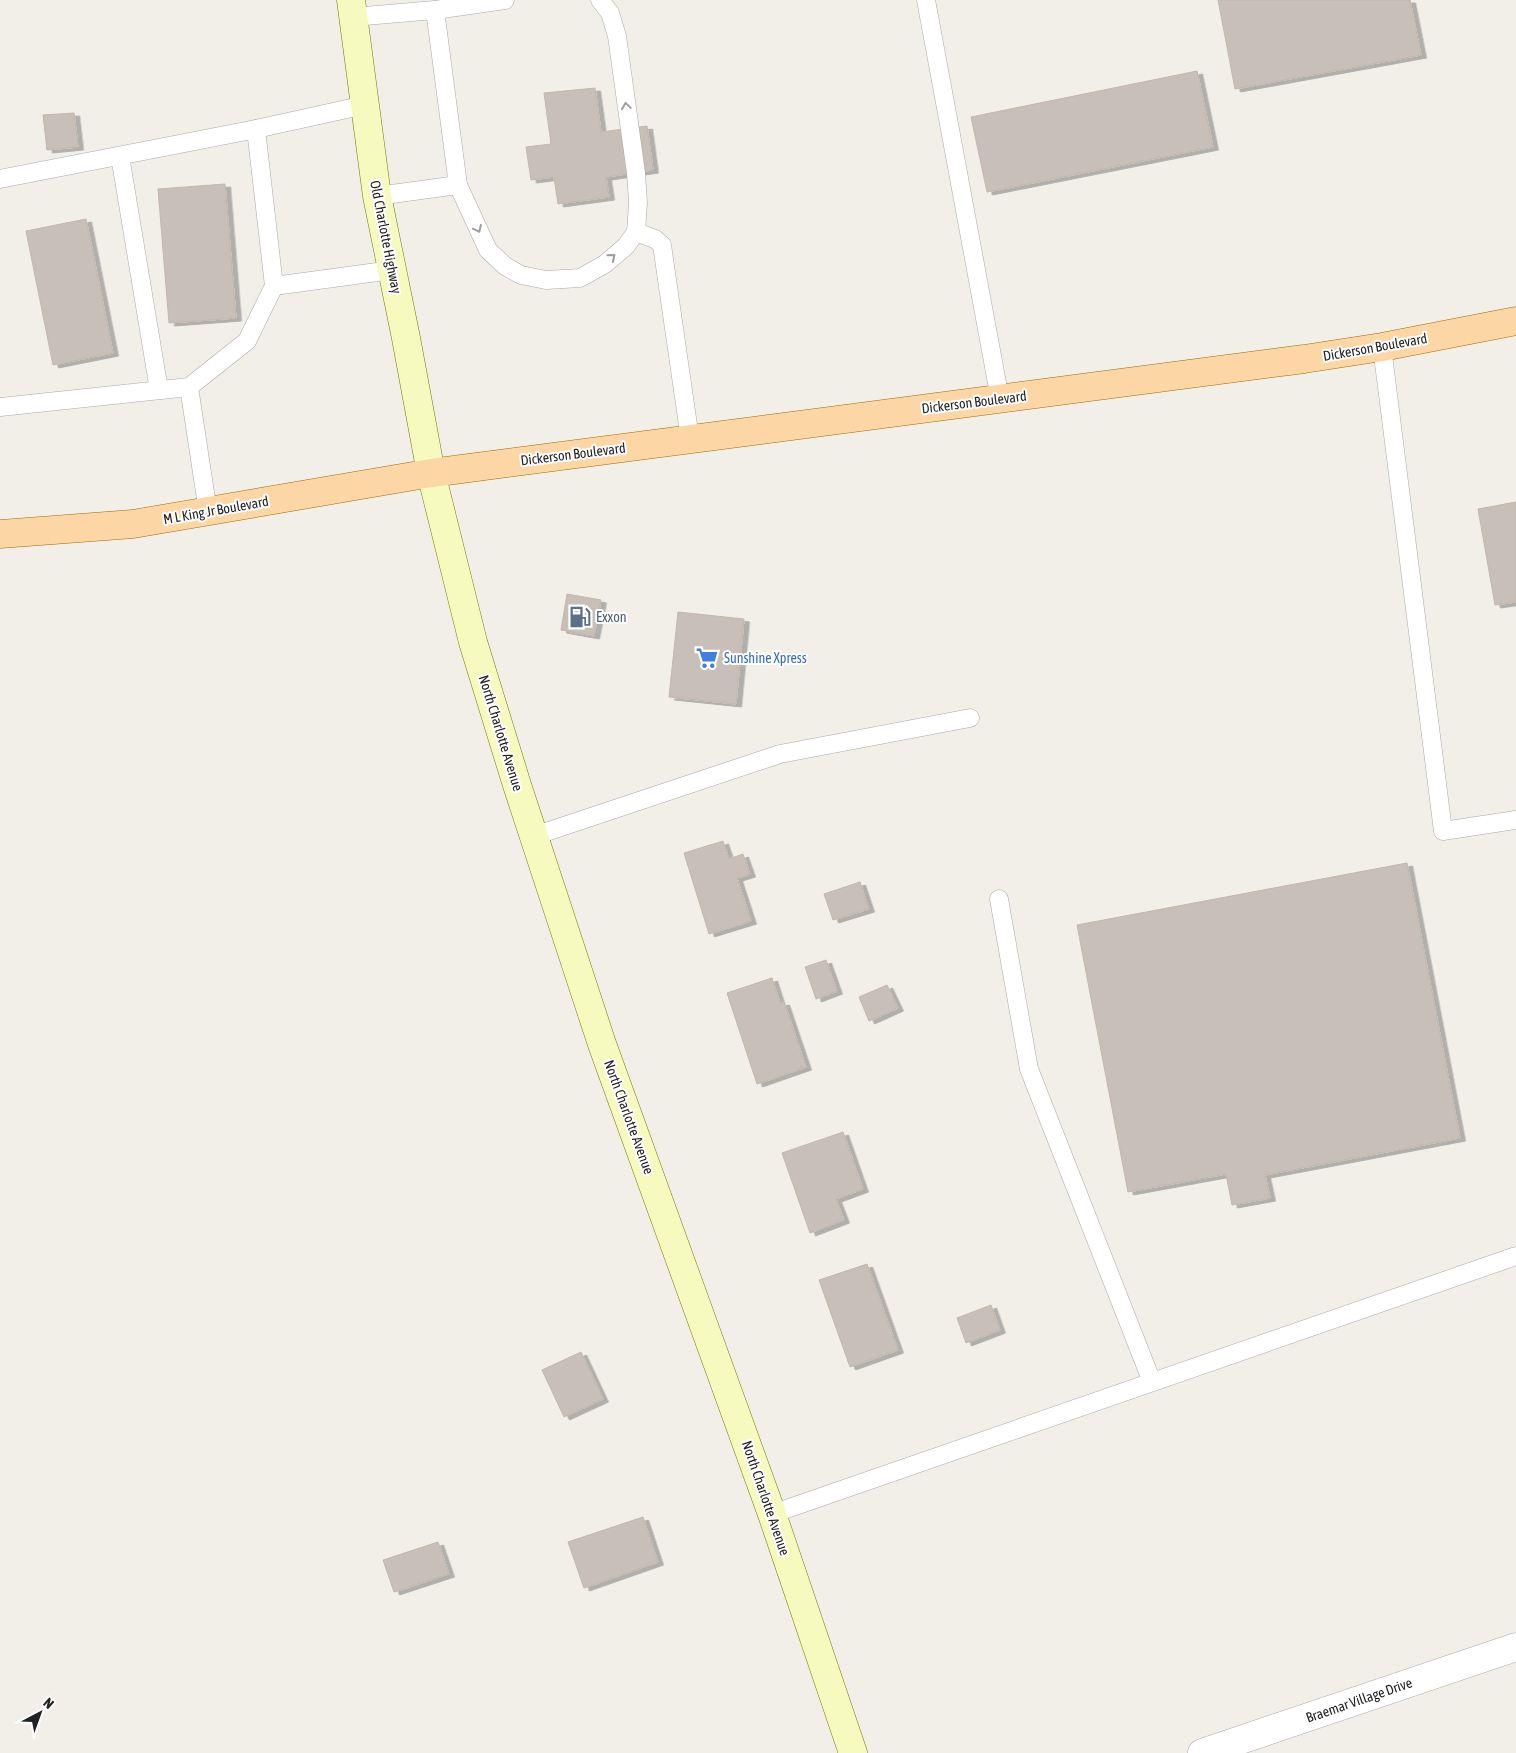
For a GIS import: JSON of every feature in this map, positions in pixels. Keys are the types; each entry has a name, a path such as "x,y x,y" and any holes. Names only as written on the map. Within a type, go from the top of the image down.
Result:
{"main road":[{"name":"Old Charlotte Highway","path":"352,8 377,196 431,473"},
{"name":"Dickerson Boulevard","path":"431,473 1304,359 1516,321"},
{"name":"M L King Jr Boulevard","path":"0,534 134,524 431,473"},
{"name":"North Charlotte Avenue","path":"431,473 473,642 602,1044 772,1514 852,1753"}],"street":[{"name":"Braemar Village Drive","path":"1202,1753 1516,1647"}],"lane":[{"path":"352,8 435,10 505,0"},
{"path":"435,10 458,185 488,250 505,266 521,275 546,280 580,278 605,264 626,246 636,232 638,203 636,173 617,36 610,13 600,0"},
{"path":"926,0 1000,399"},
{"path":"0,179 256,129 365,105"},
{"path":"0,407 189,387 247,340 274,286 256,129"},
{"path":"120,156 160,390"},
{"path":"377,196 458,185"},
{"path":"636,232 655,239 662,245 690,439"},
{"path":"274,286 392,270"},
{"path":"1382,346 1443,831 1516,820"},
{"path":"189,387 208,512"},
{"path":"534,836 780,754 970,718"},
{"path":"998,899 1029,1069 1152,1382"},
{"path":"772,1514 1516,1256"}],"building":[{"path":"1218,0 1410,0 1421,55 1235,89"},
{"path":"1197,71 1213,147 987,192 971,117"},
{"path":"595,88 601,132 647,126 653,170 606,177 609,197 558,204 554,177 531,180 526,147 551,144 544,93"},
{"path":"74,113 78,147 47,150 43,115"},
{"path":"225,184 236,318 169,323 158,189"},
{"path":"86,219 113,353 53,365 26,231"},
{"path":"1516,502 1516,602 1495,605 1478,509"},
{"path":"567,594 601,600 594,636 561,630"},
{"name":"Sunshine Xpress","path":"678,612 744,619 736,704 669,697"},
{"path":"723,841 729,859 743,854 750,874 737,878 751,921 709,934 684,853"},
{"path":"1407,863 1460,1138 1265,1175 1270,1198 1232,1205 1226,1174 1128,1192 1077,925"},
{"path":"860,882 869,909 833,920 824,894"},
{"path":"826,960 837,991 816,999 805,967"},
{"path":"772,978 780,1003 784,1002 806,1067 757,1084 727,993"},
{"path":"887,985 898,1008 869,1021 859,997"},
{"path":"843,1132 863,1189 836,1199 844,1220 810,1233 782,1153"},
{"path":"867,1264 898,1350 850,1367 819,1280"},
{"path":"991,1305 1000,1330 966,1343 957,1318"},
{"path":"581,1352 603,1399 564,1417 542,1370"},
{"path":"643,1517 658,1562 584,1588 568,1542"},
{"path":"438,1542 449,1574 394,1592 383,1560"}],"place":[{"name":"Exxon","path":"580,617"},
{"name":"Sunshine Xpress","path":"707,658"}]}
